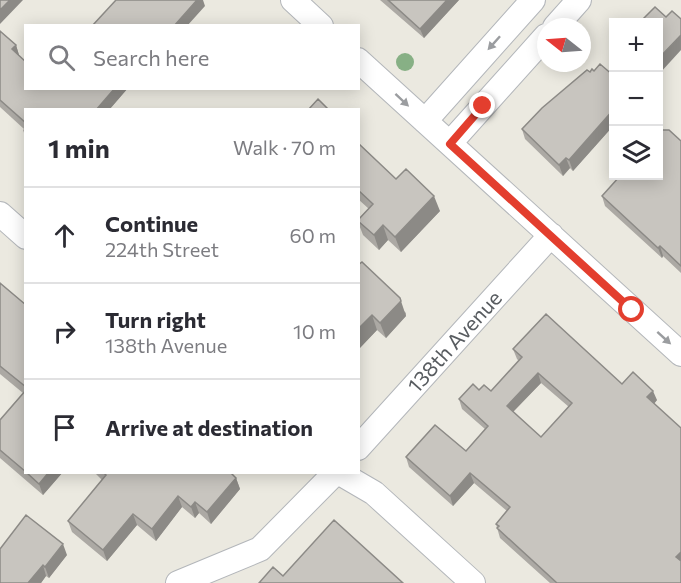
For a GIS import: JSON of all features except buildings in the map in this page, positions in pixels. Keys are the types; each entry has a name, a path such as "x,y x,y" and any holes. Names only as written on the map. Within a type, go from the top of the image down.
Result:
{"street":[{"path":"293,0 319,24"},
{"path":"424,121 533,0"},
{"path":"563,18 579,0"},
{"path":"450,144 537,46"},
{"path":"360,62 681,354"},
{"path":"1,217 24,235"},
{"name":"138th Avenue","path":"360,446 551,235"},
{"path":"178,583 260,549 335,474"},
{"path":"341,474 374,493 473,583"}],"route":[{"path":"483,106 450,144 632,310"}]}
